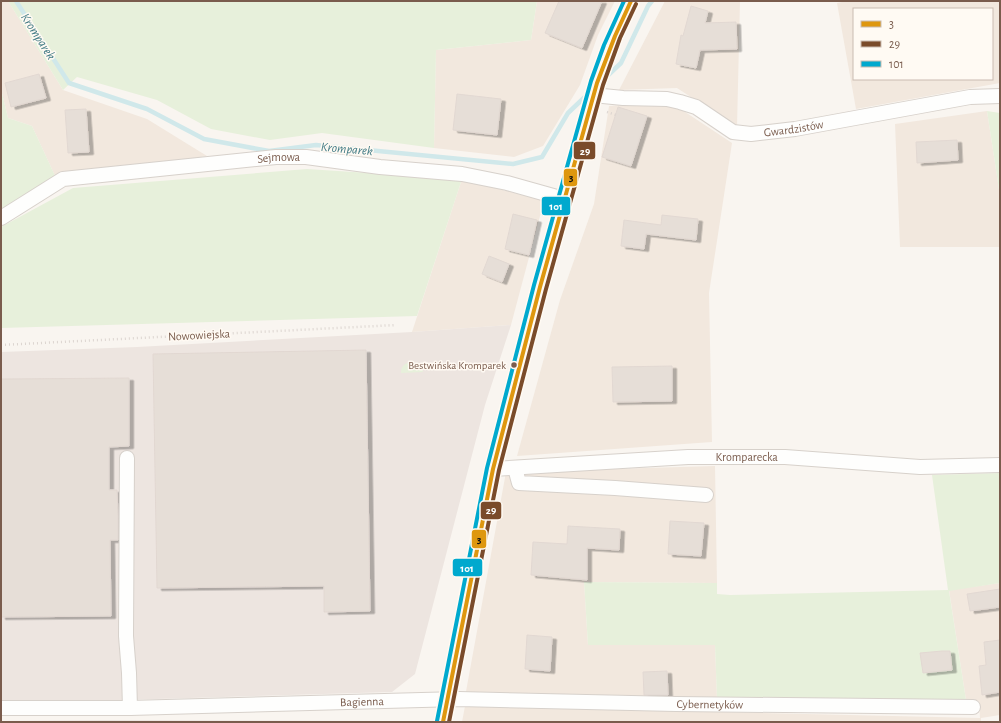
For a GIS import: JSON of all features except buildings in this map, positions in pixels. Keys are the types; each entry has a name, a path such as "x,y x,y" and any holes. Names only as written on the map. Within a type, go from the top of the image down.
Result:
{"street":[{"path":"442,722 493,469 515,379 593,95 616,29 631,1"},
{"name":"Gwardzistów","path":"593,95 623,98 667,99 680,102 696,107 733,132 751,134 795,129 970,97 1000,96"},
{"name":"Sejmowa","path":"1,218 63,179 276,157 306,156 380,167 462,174 507,183 564,199"},
{"name":"Kromparecka","path":"493,469 688,457 785,457 920,467 1000,465"},
{"path":"127,458 126,636 130,708"},
{"path":"515,468 519,483 706,495"},
{"name":"Bagienna","path":"1,708 130,708 278,703 446,700"},
{"name":"Cybernetyków","path":"446,700 973,707"}],"path":[{"name":"Nowowiejska","path":"1,345 396,325"}],"shaded area":[{"path":"1,1 8,1 63,90 147,119 207,156 57,180 32,126 8,118 1,89"},
{"path":"537,1 615,1 598,35 580,85 543,146 514,157 434,148 436,50 531,40"},
{"path":"665,1 740,1 737,127 677,88 619,90"},
{"path":"847,1 1000,1 1000,83 856,109 837,3"},
{"path":"670,102 732,143 709,293 712,442 517,456 560,300 594,204 609,106"},
{"path":"987,111 1000,196 1000,247 900,247 895,124"},
{"path":"462,179 544,201 511,325 412,332"},
{"path":"511,325 485,405 415,674 392,692 1,703 1,352 137,347"},
{"path":"715,466 717,583 584,582 588,645 715,645 717,699 465,697 506,472"},
{"path":"1000,583 1000,715 981,718 981,722 462,722 465,706 980,718 979,701 966,700 949,590"},
{"path":"102,720 389,721 390,722 1,722"}],"green space":[{"path":"8,1 537,1 531,40 436,50 434,148 322,133 270,140 211,129 157,100 77,77 63,90"},
{"path":"1,89 8,118 32,126 57,180 1,212"},
{"path":"987,111 1000,113 1000,196"},
{"path":"307,169 462,179 417,316 1,328 1,227 73,188"},
{"path":"411,362 419,365 423,372 401,373 404,365"},
{"path":"1000,473 1000,583 949,591 966,700 717,699 715,645 588,645 584,582 717,583 717,594 730,595 948,590 932,475"}],"waterway":[{"name":"Kromparek","path":"16,1 69,83 147,109 204,139 269,151 316,145 513,164 542,157 568,113 589,93"},
{"name":"Kromparek","path":"603,80 621,63 648,6 652,1"}],"transit line":[{"name":"101","path":"437,721 487,468 534,285 591,81 604,45 624,1"},
{"name":"3","path":"443,722 493,469 540,287 597,83 615,36 631,1"},
{"name":"29","path":"449,722 499,470 546,289 603,85 620,38 636,4"}],"place":[{"name":"Bestwińska Kromparek","path":"514,365"}]}
